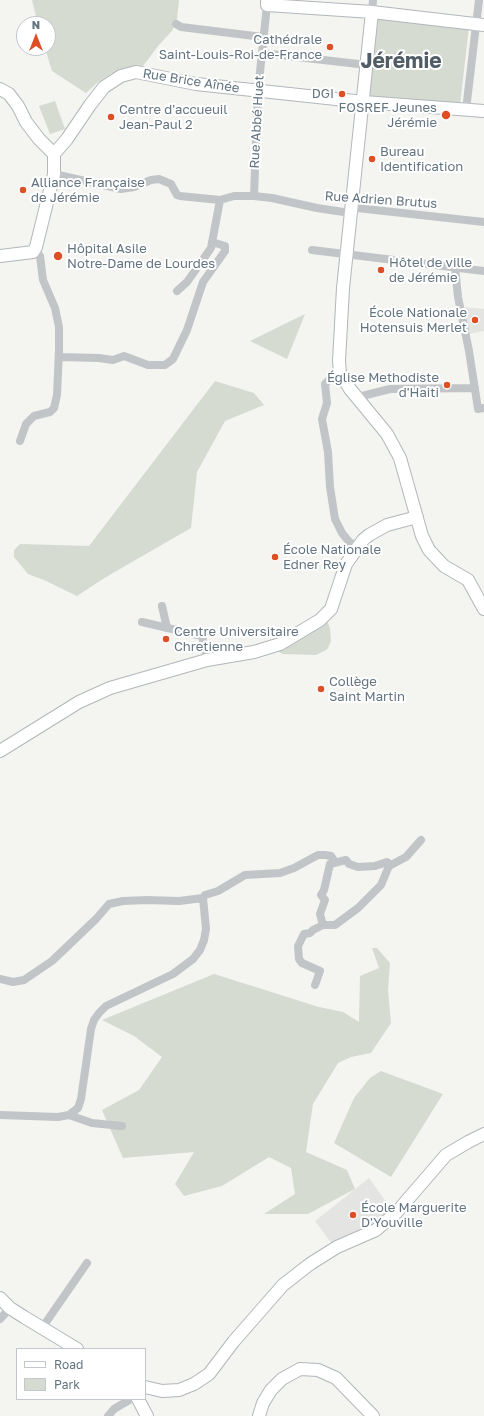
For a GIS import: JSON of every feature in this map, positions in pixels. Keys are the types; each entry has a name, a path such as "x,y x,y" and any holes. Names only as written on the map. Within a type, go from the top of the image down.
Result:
{"street":[{"path":"466,110 480,24 479,0"},
{"path":"267,3 373,6 480,24"},
{"name":"Rue Abbé Huet","path":"254,196 258,91 267,3"},
{"path":"373,6 364,102 346,254 343,288 340,373 346,383 387,434 400,458 422,536 429,550 444,566 468,580 484,609"},
{"path":"176,24 181,27 263,37"},
{"path":"262,53 367,65"},
{"name":"Rue Brice Aînée","path":"54,154 104,87 120,76 136,72 196,84 258,91 364,102 484,111"},
{"path":"0,89 9,94 18,106 26,122 39,139 54,154 54,174 35,249 33,252 0,256"},
{"name":"Rue Adrien Brutus","path":"54,174 121,189 134,187 151,180 159,179 170,184 176,195 180,196 220,200 234,196 254,196 350,213 357,208 484,222"},
{"path":"177,291 187,282 211,248 220,200"},
{"path":"59,357 100,358 113,360 124,356 148,364 165,365 173,359 187,330 203,282 225,251 225,246 212,242"},
{"path":"20,441 26,424 34,416 50,412 54,408 57,395 59,327 55,308 44,280 40,256 35,249"},
{"path":"312,250 484,271"},
{"path":"455,267 458,297 478,409 484,408"},
{"path":"340,368 325,384 327,403 322,419 328,452 330,487 335,519 342,533 350,543 359,545"},
{"path":"358,398 390,390 475,388"},
{"path":"0,751 79,702 110,688 207,660 254,652 280,644 305,630 320,620 331,609 346,564 359,545 370,535 387,525 417,517"},
{"path":"162,606 167,628"},
{"path":"142,622 202,636 207,660"},
{"path":"315,984 320,971 302,963 299,959 298,946 304,934 310,933 323,925 335,925 358,908 381,885 389,866 406,857 421,840"},
{"path":"0,979 13,982 24,980 52,961 96,919 109,904 147,900 179,901 203,898 205,895 218,891 245,875 280,873 294,868 318,855 331,856 335,862"},
{"path":"323,925 320,914 325,900 321,896 324,890 330,864 346,860 349,864 358,867 375,866 387,862 391,865"},
{"path":"69,1115 78,1108 81,1099 91,1029 94,1020 99,1012 106,1006 146,988 172,974 193,959 200,950 206,929 203,898"},
{"path":"0,1115 49,1117 69,1115 92,1122 122,1126"},
{"path":"146,1387 162,1391 179,1390 194,1384 209,1374 234,1341 283,1285 310,1264 337,1247 376,1230 396,1213 446,1156 484,1134"},
{"path":"42,1328 87,1263"},
{"path":"0,1298 10,1308 75,1348"},
{"path":"0,1319 10,1308"},
{"path":"259,1416 263,1403 270,1390 282,1379 300,1369 318,1370 336,1378 373,1416"},
{"path":"108,1416 114,1409 129,1400"},
{"path":"139,1400 147,1416"}],"shaded area":[{"name":"École Nationale Hotensuis Merlet","path":"463,307 484,309 484,331 469,334"},
{"name":"École Marguerite D'Youville","path":"369,1178 391,1209 373,1225 332,1244 315,1221"}],"green space":[{"path":"32,0 179,0 177,19 172,31 158,46 143,66 112,73 98,82 86,93 52,71 47,56 56,56 56,16 36,16"},
{"path":"376,17 469,27 460,105 368,98"},
{"path":"55,101 65,129 50,134 39,106"},
{"path":"305,314 287,359 250,341"},
{"path":"215,381 254,393 264,405 225,421 197,472 191,528 106,577 77,596 28,574 14,557 14,550 20,544 89,546"},
{"path":"324,623 328,623 330,628 331,641 326,650 316,655 283,654 279,652 278,649 281,645 315,630"},
{"path":"372,948 377,948 390,963 388,990 391,1023 371,1053 351,1057 338,1063 313,1104 306,1152 347,1170 355,1189 308,1214 264,1214 295,1194 291,1168 269,1157 222,1186 184,1196 175,1184 194,1152 123,1158 102,1110 139,1090 162,1057 134,1036 102,1020 214,974 319,1007 343,1012 359,1022 360,976 379,968"},
{"path":"381,1071 443,1094 391,1177 334,1143 354,1098 370,1078"}],"place":[{"name":"Cathédrale Saint-Louis-Roi-de-France","path":"330,47"},
{"name":"DGI","path":"342,94"},
{"name":"FOSREF Jeunes Jérémie","path":"446,115"},
{"name":"Centre d'accueuil Jean-Paul 2","path":"111,117"},
{"name":"Bureau Identification","path":"372,159"},
{"name":"Alliance Française de Jérémie","path":"23,190"},
{"name":"Hôpital Asile Notre-Dame de Lourdes","path":"58,256"},
{"name":"Hôtel de ville de Jérémie","path":"381,270"},
{"name":"École Nationale Hotensuis Merlet","path":"475,320"},
{"name":"Église Methodiste d'Haiti","path":"447,385"},
{"name":"École Nationale Edner Rey","path":"275,557"},
{"name":"Centre Universitaire Chretienne","path":"166,639"},
{"name":"Collège Saint Martin","path":"321,689"},
{"name":"École Marguerite D'Youville","path":"353,1215"}],"district":[{"name":"Jérémie","path":"401,61"}]}
